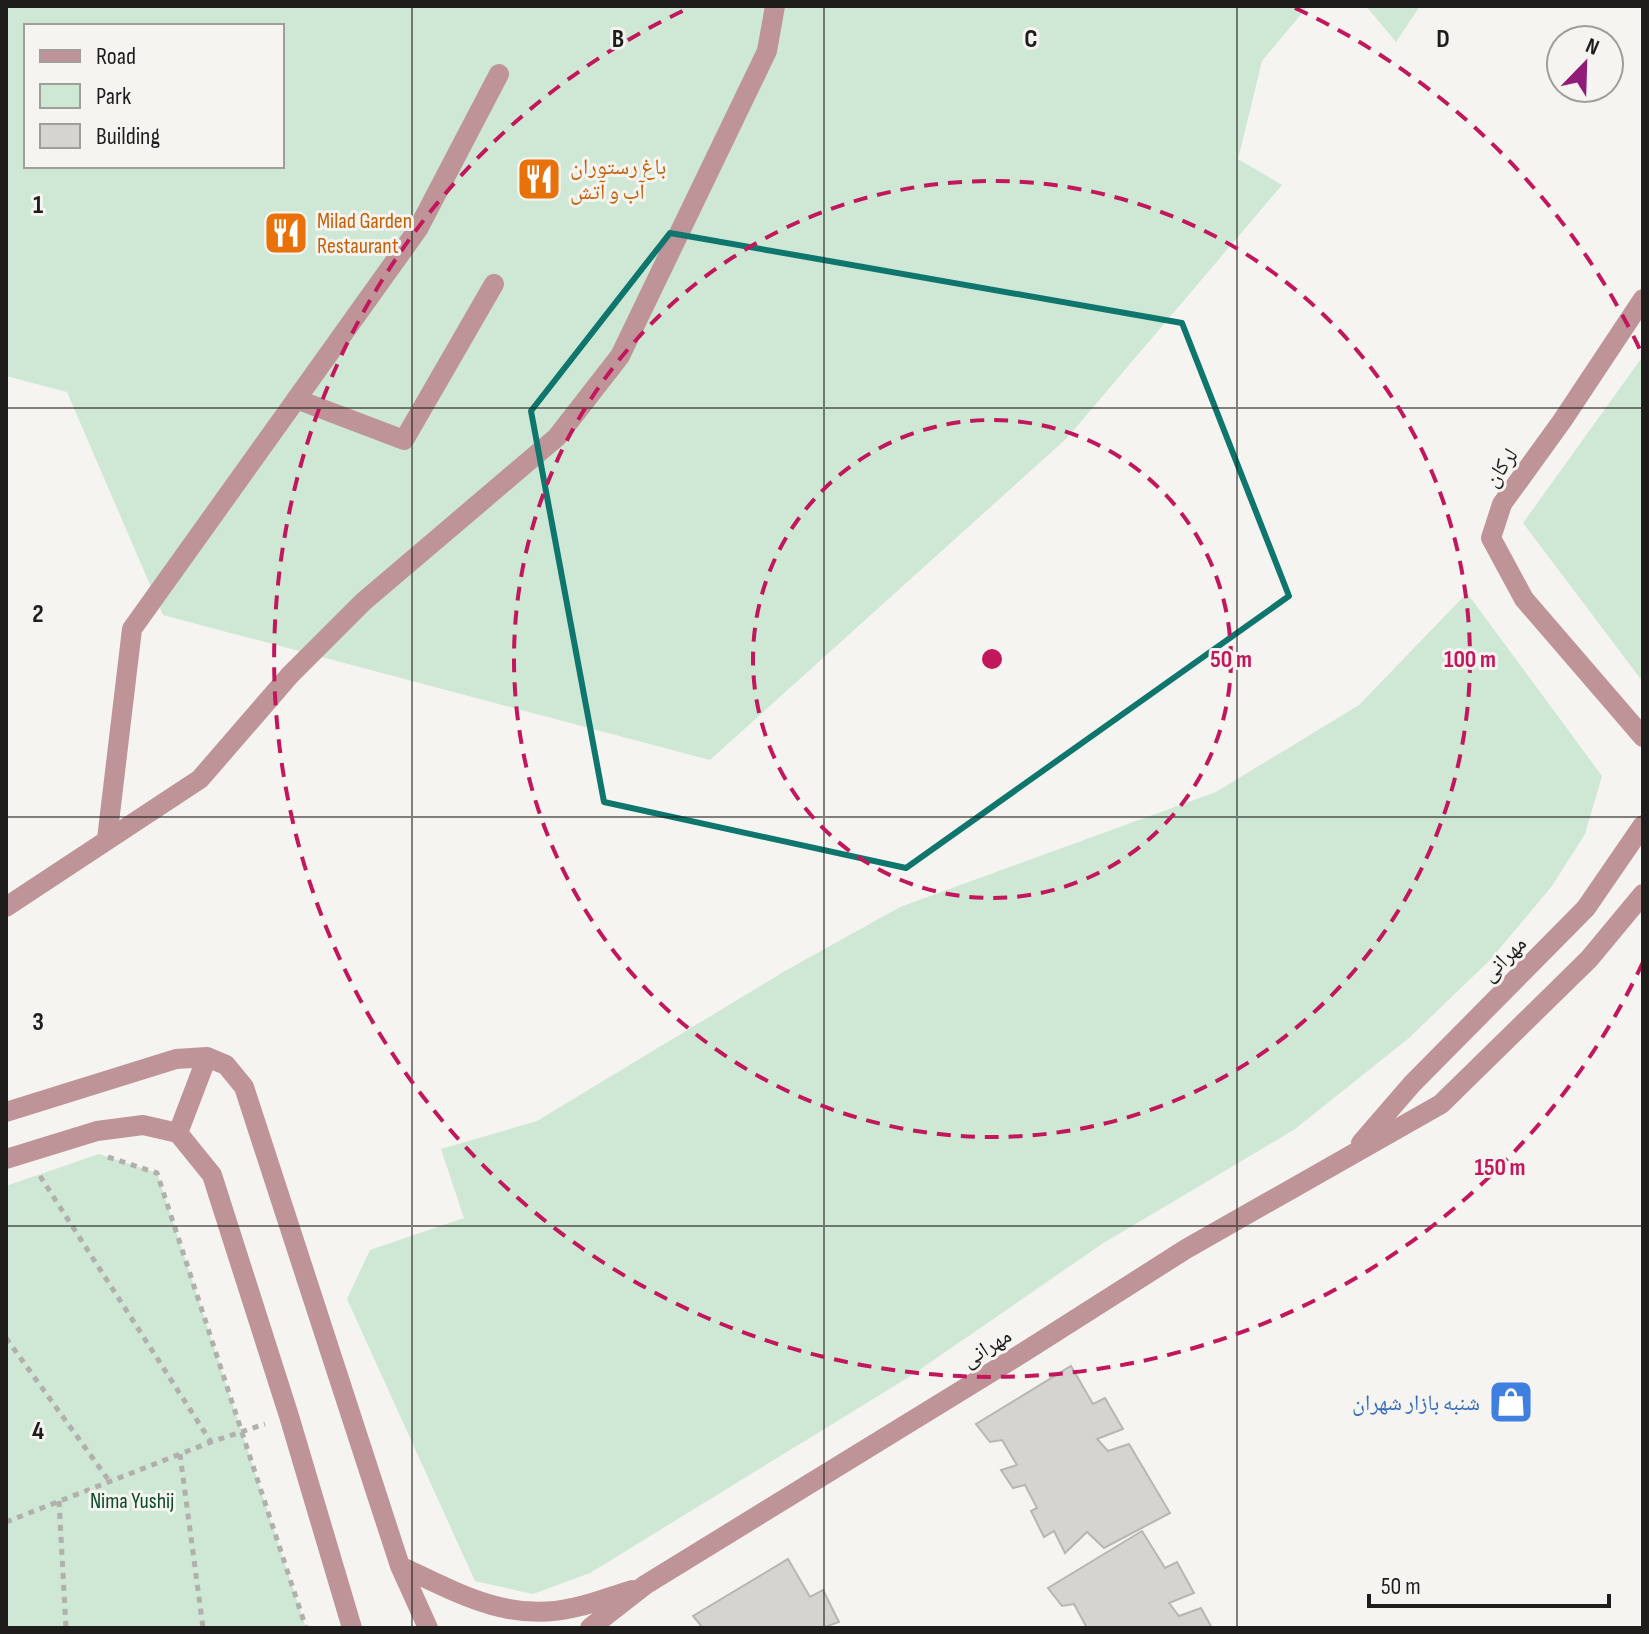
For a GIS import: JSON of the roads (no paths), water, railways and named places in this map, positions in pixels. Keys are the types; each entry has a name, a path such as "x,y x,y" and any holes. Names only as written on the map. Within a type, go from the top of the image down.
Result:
{"street":[{"path":"6,907 200,779 290,675 363,602 557,437 620,356 767,51 775,6"},
{"path":"107,839 132,629 418,229 499,74"},
{"path":"296,399 404,440 494,284"},
{"name":"لرکان","path":"1643,299 1502,504 1491,538 1524,599 1643,737"},
{"name":"مهرانی","path":"1353,1152 1412,1084 1586,908 1643,825"},
{"name":"مهرانی","path":"645,1585 1186,1249 1441,1104 1589,959 1643,894"},
{"path":"178,1133 207,1057"},
{"path":"6,1112 176,1059 207,1057 226,1065 244,1087 400,1566 428,1628"},
{"path":"6,1159 97,1131 143,1125 178,1133 212,1175 289,1416 352,1628"},
{"path":"400,1566 478,1603 524,1612 571,1608 645,1585"},
{"path":"590,1628 645,1585"}],"place":[{"name":"باغ رستوران آب و آتش","path":"539,179"},
{"name":"Milad Garden Restaurant","path":"286,233"},
{"name":"شنبه بازار شهران","path":"1511,1402"}],"park label":[{"name":"Nima Yushij","path":"132,1500"}]}
